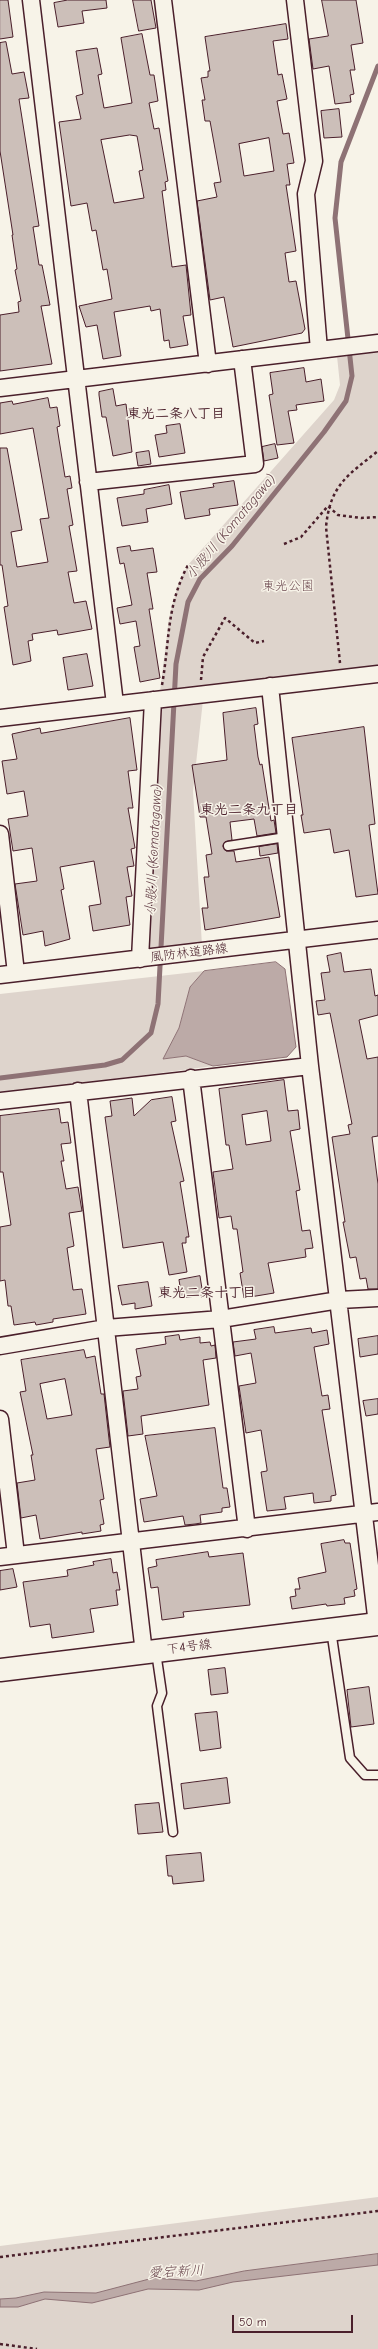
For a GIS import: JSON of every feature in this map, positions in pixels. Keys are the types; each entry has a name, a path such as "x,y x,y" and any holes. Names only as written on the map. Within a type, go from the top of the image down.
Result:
{"street":[{"path":"31,0 115,704"},
{"path":"163,0 208,364"},
{"path":"295,0 314,161 306,194 319,350"},
{"path":"0,388 378,343"},
{"path":"88,482 255,464 242,360"},
{"path":"0,718 341,677 378,677"},
{"path":"270,686 298,940 310,1066 339,1300 370,1513 378,1624"},
{"path":"147,958 159,699"},
{"path":"0,834 16,973"},
{"name":"風防林道路線","path":"0,975 378,930"},
{"path":"0,1101 191,1078 310,1066"},
{"path":"191,1078 247,1529"},
{"path":"78,1092 131,1542 150,1652"},
{"path":"0,1346 106,1328 221,1319 339,1300 378,1298"},
{"path":"0,1419 16,1555"},
{"path":"0,1557 247,1529 370,1513"},
{"name":"下4号線","path":"0,1670 378,1624"}],"lane":[{"path":"228,846 286,837"},
{"path":"331,1630 350,1758 365,1775 378,1775"},
{"path":"150,1652 162,1693 157,1706 173,1832"}],"path":[{"path":"284,544 301,537 328,506 335,491 348,475 378,450"},
{"path":"328,506 338,515 361,518 378,517"},
{"path":"328,506 326,527 341,677"},
{"path":"159,699 169,618 178,585 188,565"},
{"path":"201,694 203,657 225,618 255,644 264,641"},
{"path":"0,2257 378,2211"},
{"path":"0,2344 37,2349"}],"green space":[{"name":"東光公園","path":"378,351 378,666 160,692 169,618 178,585 188,565 334,400 340,385 337,356"},
{"path":"203,700 193,791 202,946 148,953 160,704"},
{"path":"204,971 190,987 179,1028 164,1059 186,1056 213,1066 0,1094 0,994"},
{"path":"378,2197 378,2349 0,2349 0,2246"}],"shaded area":[{"path":"276,962 285,969 296,1047 287,1057 213,1066 186,1056 163,1059 179,1028 190,987 204,971"},
{"path":"378,2254 378,2265 233,2282 199,2290 148,2289 92,2303 45,2299 18,2307 0,2307 0,2299 16,2298 44,2292 96,2293 153,2278 196,2281 244,2271"}],"building":[{"path":"0,0 8,0 13,37 0,39"},
{"path":"68,0 106,0 107,8 82,11 84,23 58,27 54,3"},
{"path":"133,0 151,0 156,28 139,31"},
{"path":"322,0 356,0 363,43 351,45 355,70 350,70 354,94 350,95 351,102 335,104 329,66 313,69 309,39 328,36"},
{"path":"286,24 288,39 273,41 278,75 282,74 287,99 277,101 283,134 289,133 294,163 287,164 290,185 286,185 296,251 285,253 289,282 296,281 305,329 302,333 233,347 224,297 210,300 197,201 217,197 214,183 221,182 210,121 205,121 202,100 205,100 201,78 208,77 208,71 210,71 205,37","holes":["269,138 274,171 244,176 239,144"]},
{"path":"142,34 150,75 154,75 158,101 149,103 154,129 159,128 168,181 165,182 166,190 162,191 172,267 186,265 191,315 183,316 188,345 170,348 169,340 164,341 160,309 151,311 150,306 114,312 121,356 103,359 97,325 86,327 79,306 112,299 107,269 103,270 96,230 92,231 87,203 71,206 59,122 81,119 76,96 83,94 76,51 97,48 102,74 98,75 104,108 132,103 121,38","holes":["130,135 137,136 143,170 139,171 144,198 114,203 101,140"]},
{"path":"6,42 12,74 24,72 29,98 19,99 39,226 33,227 39,265 42,265 50,305 41,306 52,364 0,371 0,315 19,312 18,302 21,301 15,270 17,269 13,235 0,151 0,43"},
{"path":"339,109 342,137 324,138 321,111"},
{"path":"304,368 306,382 321,379 324,401 296,405 297,410 288,411 294,443 277,445 269,395 273,394 270,373"},
{"path":"113,389 116,406 126,404 132,452 113,456 106,417 102,417 99,392"},
{"path":"48,398 50,408 57,407 60,426 57,427 65,477 70,476 72,488 67,489 73,525 69,526 77,571 68,572 74,603 86,601 92,629 58,635 57,630 32,634 33,640 28,641 31,661 13,665 4,607 8,606 2,565 0,565 0,448 7,448 22,530 11,532 17,567 48,562 40,519 49,518 33,428 0,434 0,403 12,401 13,404"},
{"path":"180,424 185,453 159,457 155,435 167,433 166,426"},
{"path":"275,444 278,458 264,461 262,447"},
{"path":"149,451 151,464 138,466 136,453"},
{"path":"234,481 238,505 209,509 210,515 185,519 180,492 214,487 213,484"},
{"path":"169,485 172,504 146,509 148,522 122,526 117,498 144,494 144,490"},
{"path":"130,546 131,551 153,548 157,572 147,573 153,609 149,609 160,678 140,682 134,647 140,646 136,621 120,624 117,608 132,605 124,563 120,564 117,548"},
{"path":"87,654 93,686 68,690 63,658"},
{"path":"256,708 258,724 254,725 258,757 260,765 262,764 271,821 274,820 276,833 257,836 254,819 230,822 232,840 225,842 223,846 226,851 234,851 236,862 269,857 280,917 205,930 202,908 208,908 204,877 209,877 206,855 212,854 206,817 200,817 192,765 227,760 223,713"},
{"path":"130,718 137,770 128,771 133,808 128,808 135,848 131,849 134,866 127,867 132,896 126,897 130,925 93,931 89,906 101,904 94,861 60,867 64,889 61,890 70,939 45,946 43,931 23,935 15,884 37,881 32,848 13,851 8,819 28,816 24,791 7,794 2,761 17,759 12,734 40,728 41,733"},
{"path":"364,727 375,824 369,825 378,894 356,897 349,850 334,853 330,829 304,833 301,815 303,815 292,738"},
{"path":"277,844 278,853 260,856 259,847"},
{"path":"341,953 344,972 371,969 375,996 378,995 378,1015 359,1020 367,1059 378,1057 378,1136 372,1137 378,1184 378,1289 368,1289 366,1278 360,1279 356,1257 350,1258 343,1222 345,1222 332,1137 350,1134 348,1125 352,1124 330,1013 318,1015 316,1001 325,1000 321,973 330,972 327,956"},
{"path":"284,1080 288,1111 298,1110 300,1129 290,1131 300,1190 296,1191 302,1231 310,1230 313,1248 305,1249 306,1257 268,1263 274,1293 244,1298 240,1273 243,1272 237,1229 233,1229 231,1216 219,1218 213,1172 233,1169 229,1145 226,1145 219,1089","holes":["267,1111 271,1141 246,1145 242,1115"]},
{"path":"172,1097 176,1121 171,1122 184,1181 180,1182 189,1237 186,1237 186,1243 182,1243 187,1272 169,1275 163,1242 123,1248 105,1117 112,1116 110,1101 132,1098 134,1116 151,1100"},
{"path":"59,1109 61,1123 68,1122 71,1143 61,1144 64,1161 61,1161 66,1189 78,1187 82,1211 69,1213 74,1246 67,1248 73,1290 82,1289 86,1314 53,1319 53,1322 36,1325 35,1322 14,1325 11,1306 8,1306 5,1280 0,1281 0,1227 11,1225 3,1172 0,1172 0,1116"},
{"path":"200,1276 203,1295 182,1298 179,1280"},
{"path":"148,1282 152,1306 135,1309 135,1303 122,1305 118,1286"},
{"path":"274,1327 275,1333 311,1328 312,1333 327,1330 329,1344 314,1347 322,1396 328,1395 330,1409 322,1410 336,1495 331,1496 331,1501 314,1503 313,1493 284,1497 286,1509 267,1511 261,1472 267,1471 267,1469 261,1430 246,1433 239,1386 256,1383 251,1353 235,1356 233,1342 256,1339 254,1330"},
{"path":"179,1335 180,1340 200,1337 200,1343 210,1342 211,1346 215,1345 216,1358 203,1360 209,1405 141,1416 143,1434 128,1436 123,1391 138,1389 136,1377 141,1376 136,1349 166,1344 165,1337"},
{"path":"378,1336 378,1354 360,1357 358,1339"},
{"path":"84,1350 86,1358 95,1356 101,1394 104,1394 110,1447 96,1449 104,1499 100,1500 104,1524 100,1525 101,1531 82,1534 82,1532 40,1539 36,1515 21,1518 17,1483 35,1480 31,1455 33,1455 20,1392 26,1391 21,1360","holes":["65,1379 72,1415 47,1419 40,1384"]},
{"path":"378,1399 378,1414 366,1416 363,1401"},
{"path":"215,1428 223,1488 227,1488 230,1507 222,1508 222,1512 200,1515 201,1523 185,1525 183,1516 144,1522 140,1499 157,1496 145,1436"},
{"path":"344,1540 345,1543 350,1543 357,1589 354,1590 355,1596 344,1598 345,1604 327,1606 326,1604 292,1609 290,1597 296,1596 295,1589 300,1589 298,1578 326,1572 321,1544"},
{"path":"208,1552 209,1557 243,1553 250,1605 183,1612 184,1617 162,1620 158,1587 151,1588 148,1568 157,1566 156,1560"},
{"path":"111,1559 113,1573 117,1572 120,1590 116,1590 118,1605 90,1609 94,1632 52,1638 50,1624 30,1627 23,1582 68,1576 67,1570 94,1565 93,1562"},
{"path":"13,1569 17,1587 0,1590 0,1571"},
{"path":"225,1668 228,1693 211,1695 208,1670"},
{"path":"369,1687 374,1724 351,1727 347,1690"},
{"path":"217,1712 221,1748 200,1751 195,1714"},
{"path":"227,1778 230,1803 184,1809 181,1784"},
{"path":"159,1803 163,1832 138,1834 135,1805"},
{"path":"201,1853 204,1881 173,1884 172,1876 168,1876 166,1856"}],"waterway":[{"name":"小股川 (Komatagawa)","path":"0,1078 105,1065 122,1060 151,1033 158,1004 176,664 188,602 200,579 232,546 324,432 346,401 352,376 335,218 341,162 378,66"}],"district":[{"name":"東光二条八丁目","path":"176,414"},
{"name":"東光二条九丁目","path":"249,810"},
{"name":"東光二条十丁目","path":"207,1293"}],"water label":[{"name":"愛宕新川","path":"176,2272"}]}
